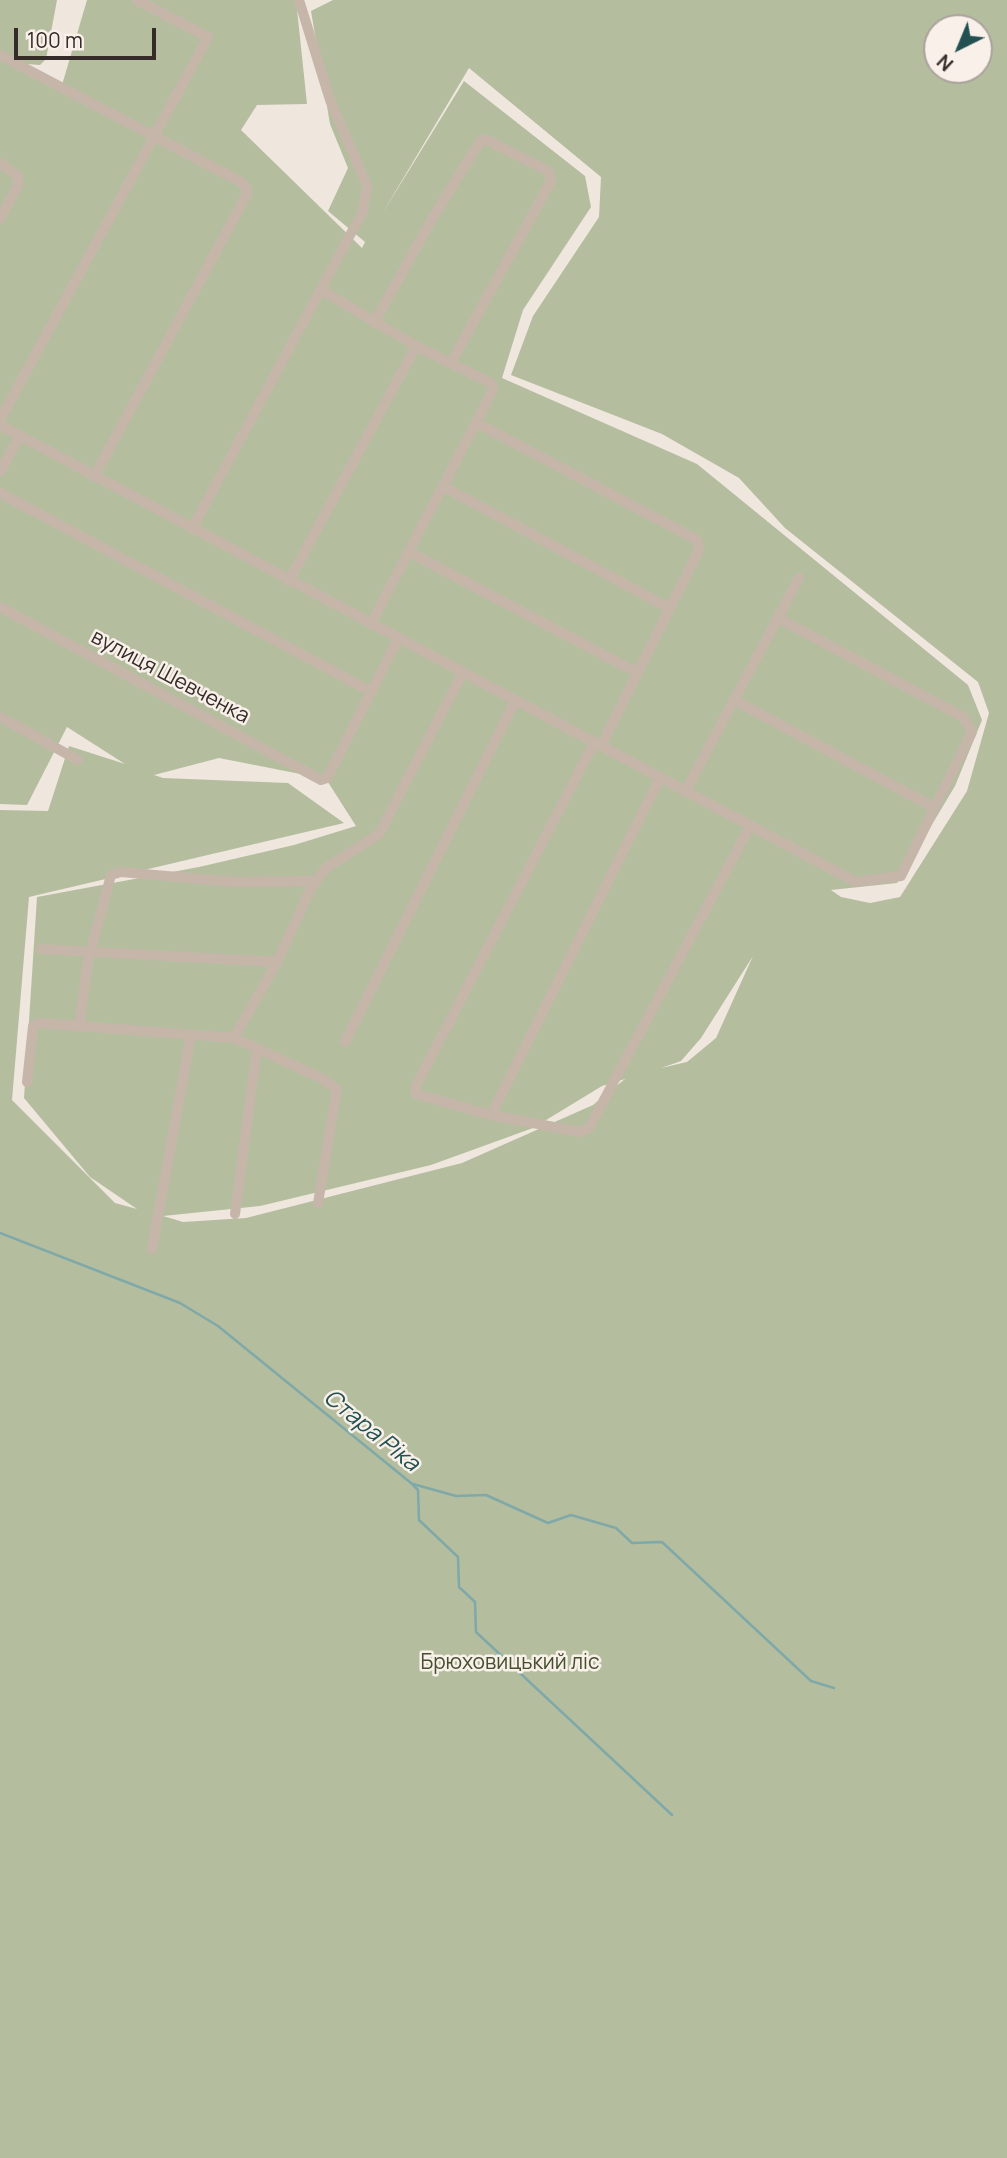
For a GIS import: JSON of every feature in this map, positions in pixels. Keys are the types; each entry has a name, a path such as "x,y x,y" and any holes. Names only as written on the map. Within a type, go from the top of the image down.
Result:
{"street":[{"path":"137,0 208,37 0,423 19,437 856,883 901,876 972,732 963,718 778,618"},
{"path":"192,529 363,211 367,185 330,100 299,0"},
{"path":"0,55 243,183 248,192 94,477"},
{"path":"374,323 432,219 481,140 487,140 536,165 551,174 551,181 451,363"},
{"path":"0,163 18,176 18,186 0,219"},
{"path":"321,290 416,346 491,383 493,390 371,624"},
{"path":"289,581 416,346"},
{"path":"477,423 696,540 699,550 415,1086 416,1094 491,1115 580,1132 589,1128 750,826"},
{"path":"0,472 19,437"},
{"path":"443,487 669,608"},
{"path":"0,494 372,692 398,639"},
{"path":"409,552 636,672"},
{"path":"685,792 799,578"},
{"name":"вулиця Шевченка","path":"0,607 321,780 327,778 372,692"},
{"path":"234,1038 277,962 316,881 326,868 379,834 463,674"},
{"path":"345,1042 515,701"},
{"path":"734,701 935,808"},
{"path":"0,717 78,760"},
{"path":"491,1115 660,778"},
{"path":"79,1027 91,951 111,875 121,872 235,883 316,881"},
{"path":"41,949 277,962"},
{"path":"27,1082 33,1026 40,1023 234,1038 321,1077 337,1089 318,1203"},
{"path":"152,1249 191,1035"},
{"path":"235,1214 257,1048"}],"green space":[{"path":"0,0 57,0 46,59 40,65 27,64 0,53"},
{"name":"Брюховицький ліс","path":"87,0 296,0 307,104 257,105 241,130 362,248 365,242 328,211 348,168 330,124 311,11 333,0 1007,0 1007,2158 0,2158 0,810 48,811 69,746 125,764 67,727 27,805 0,804 0,60 62,85","holes":["469,68 601,177 599,217 533,316 511,375 662,434 739,478 785,528 978,682 989,713 967,791 900,897 870,903 841,897 831,890 897,883 955,786 982,720 968,685 697,464 502,378 523,310 591,207 585,176 464,81 382,214","219,758 326,779 356,826 294,845 199,867 37,897 24,1098 90,1177 137,1209 115,1203 12,1100 29,897 344,823 288,783 163,778 154,775","753,956 716,1038 687,1062 661,1068 681,1061 701,1038","625,1079 593,1105 462,1163 246,1218 183,1222 163,1216 260,1206 431,1165 533,1128 602,1086"]}],"waterway":[{"name":"Стара Ріка","path":"0,1233 180,1303 218,1326 411,1483 418,1490 419,1520 458,1557 459,1587 475,1602 476,1632 672,1815"},
{"path":"413,1484 456,1496 486,1495 548,1523 571,1515 616,1528 632,1543 662,1542 811,1681 834,1688"}]}
